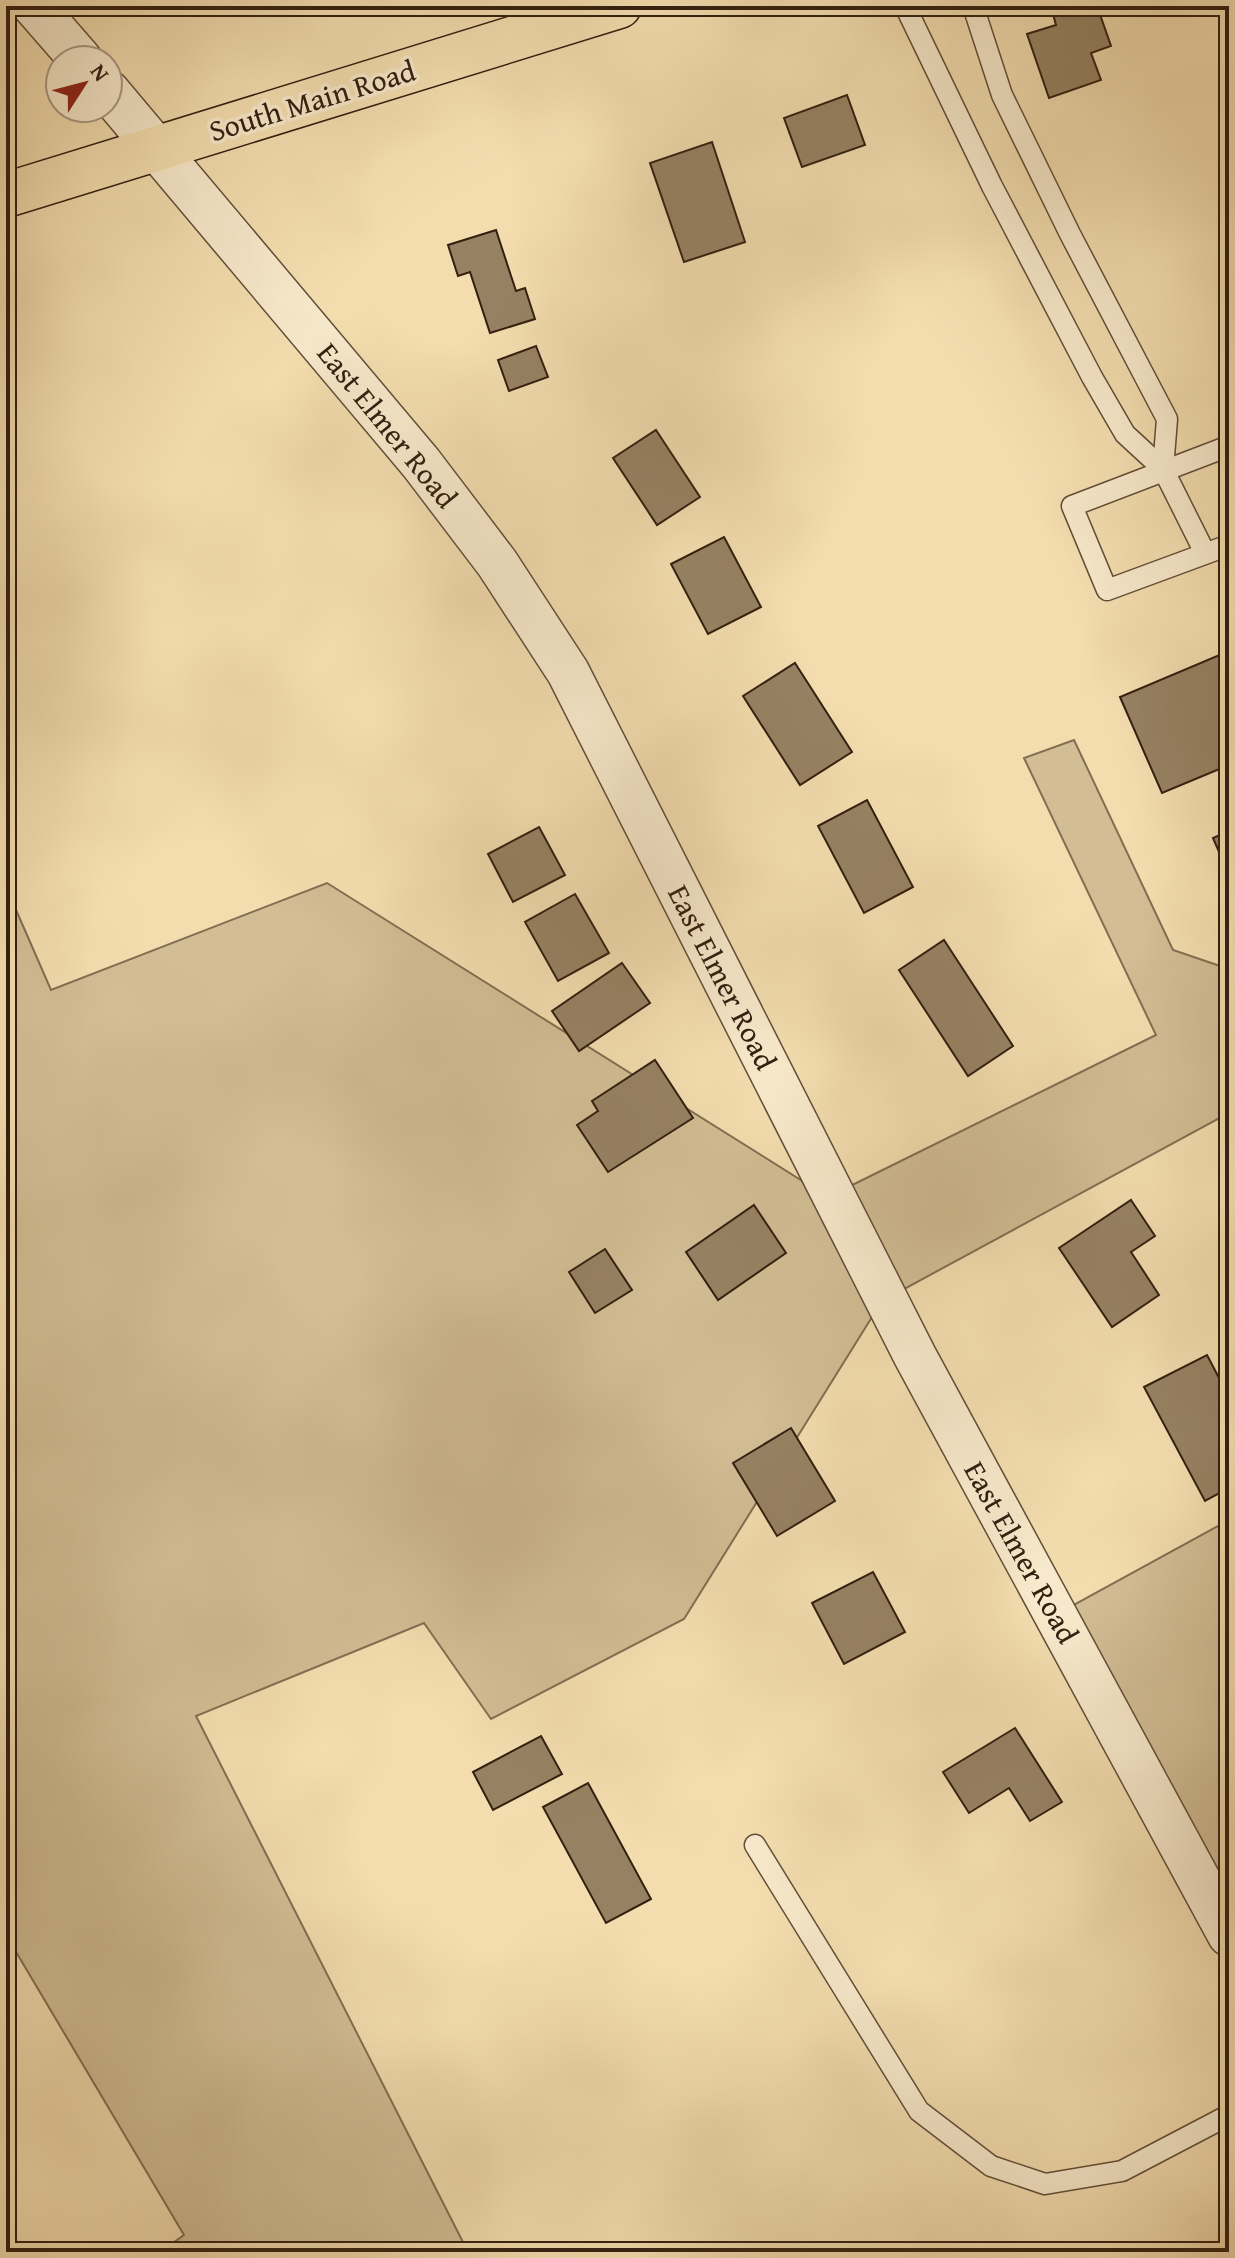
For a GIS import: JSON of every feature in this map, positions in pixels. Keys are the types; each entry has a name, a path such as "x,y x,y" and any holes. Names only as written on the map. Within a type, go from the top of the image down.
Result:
{"main road":[{"name":"South Main Road","path":"6,195 619,6"}],"street":[{"path":"34,6 67,44"},
{"name":"East Elmer Road","path":"124,109 421,463 497,563 568,672 915,1356 1229,1935"}],"lane":[{"path":"905,6 992,186 1092,377 1125,434 1163,469 1205,553"},
{"path":"973,6 1002,95 1070,234 1167,419 1163,469"},
{"path":"1229,446 1072,506 1107,590 1229,545"},
{"path":"755,1845 919,2111 991,2166 1045,2184 1122,2171 1229,2115"}],"shaded area":[{"path":"1074,740 1173,950 1229,969 1229,1113 882,1301 684,1619 491,1719 424,1623 196,1716 468,2252 160,2252 184,2235 6,1935 6,887 51,990 327,883 828,1197 1156,1035 1024,758"},
{"path":"1229,1520 1229,1894 1046,1620"}],"building":[{"path":"1078,6 1097,6 1111,46 1091,53 1101,80 1049,98 1027,34 1056,25 1053,14"},
{"path":"847,95 865,145 802,167 784,118"},
{"path":"712,142 745,242 684,262 650,163"},
{"path":"496,230 516,291 525,288 535,319 490,333 470,272 458,276 448,245"},
{"path":"536,346 548,377 509,391 498,360"},
{"path":"656,430 700,497 657,525 613,458"},
{"path":"724,537 761,607 708,634 671,564"},
{"path":"1229,651 1229,765 1162,793 1120,697"},
{"path":"795,663 852,752 800,785 743,696"},
{"path":"867,800 913,887 864,913 818,826"},
{"path":"539,827 565,875 513,902 488,854"},
{"path":"1229,831 1229,875 1213,838"},
{"path":"575,894 609,953 558,981 525,922"},
{"path":"944,940 1013,1046 968,1076 899,970"},
{"path":"622,963 650,1003 579,1051 552,1011"},
{"path":"655,1060 693,1118 608,1172 577,1125 598,1111 592,1101"},
{"path":"1131,1200 1155,1236 1131,1252 1159,1295 1112,1327 1059,1248"},
{"path":"754,1205 786,1253 718,1300 686,1252"},
{"path":"605,1249 632,1290 595,1313 569,1272"},
{"path":"1207,1355 1229,1397 1229,1488 1205,1501 1144,1387"},
{"path":"791,1428 835,1501 777,1536 733,1463"},
{"path":"873,1572 905,1632 844,1664 812,1603"},
{"path":"1015,1728 1062,1802 1030,1821 1009,1788 969,1813 943,1772"},
{"path":"541,1736 562,1774 493,1810 473,1772"},
{"path":"588,1783 651,1899 606,1923 543,1807"}]}
